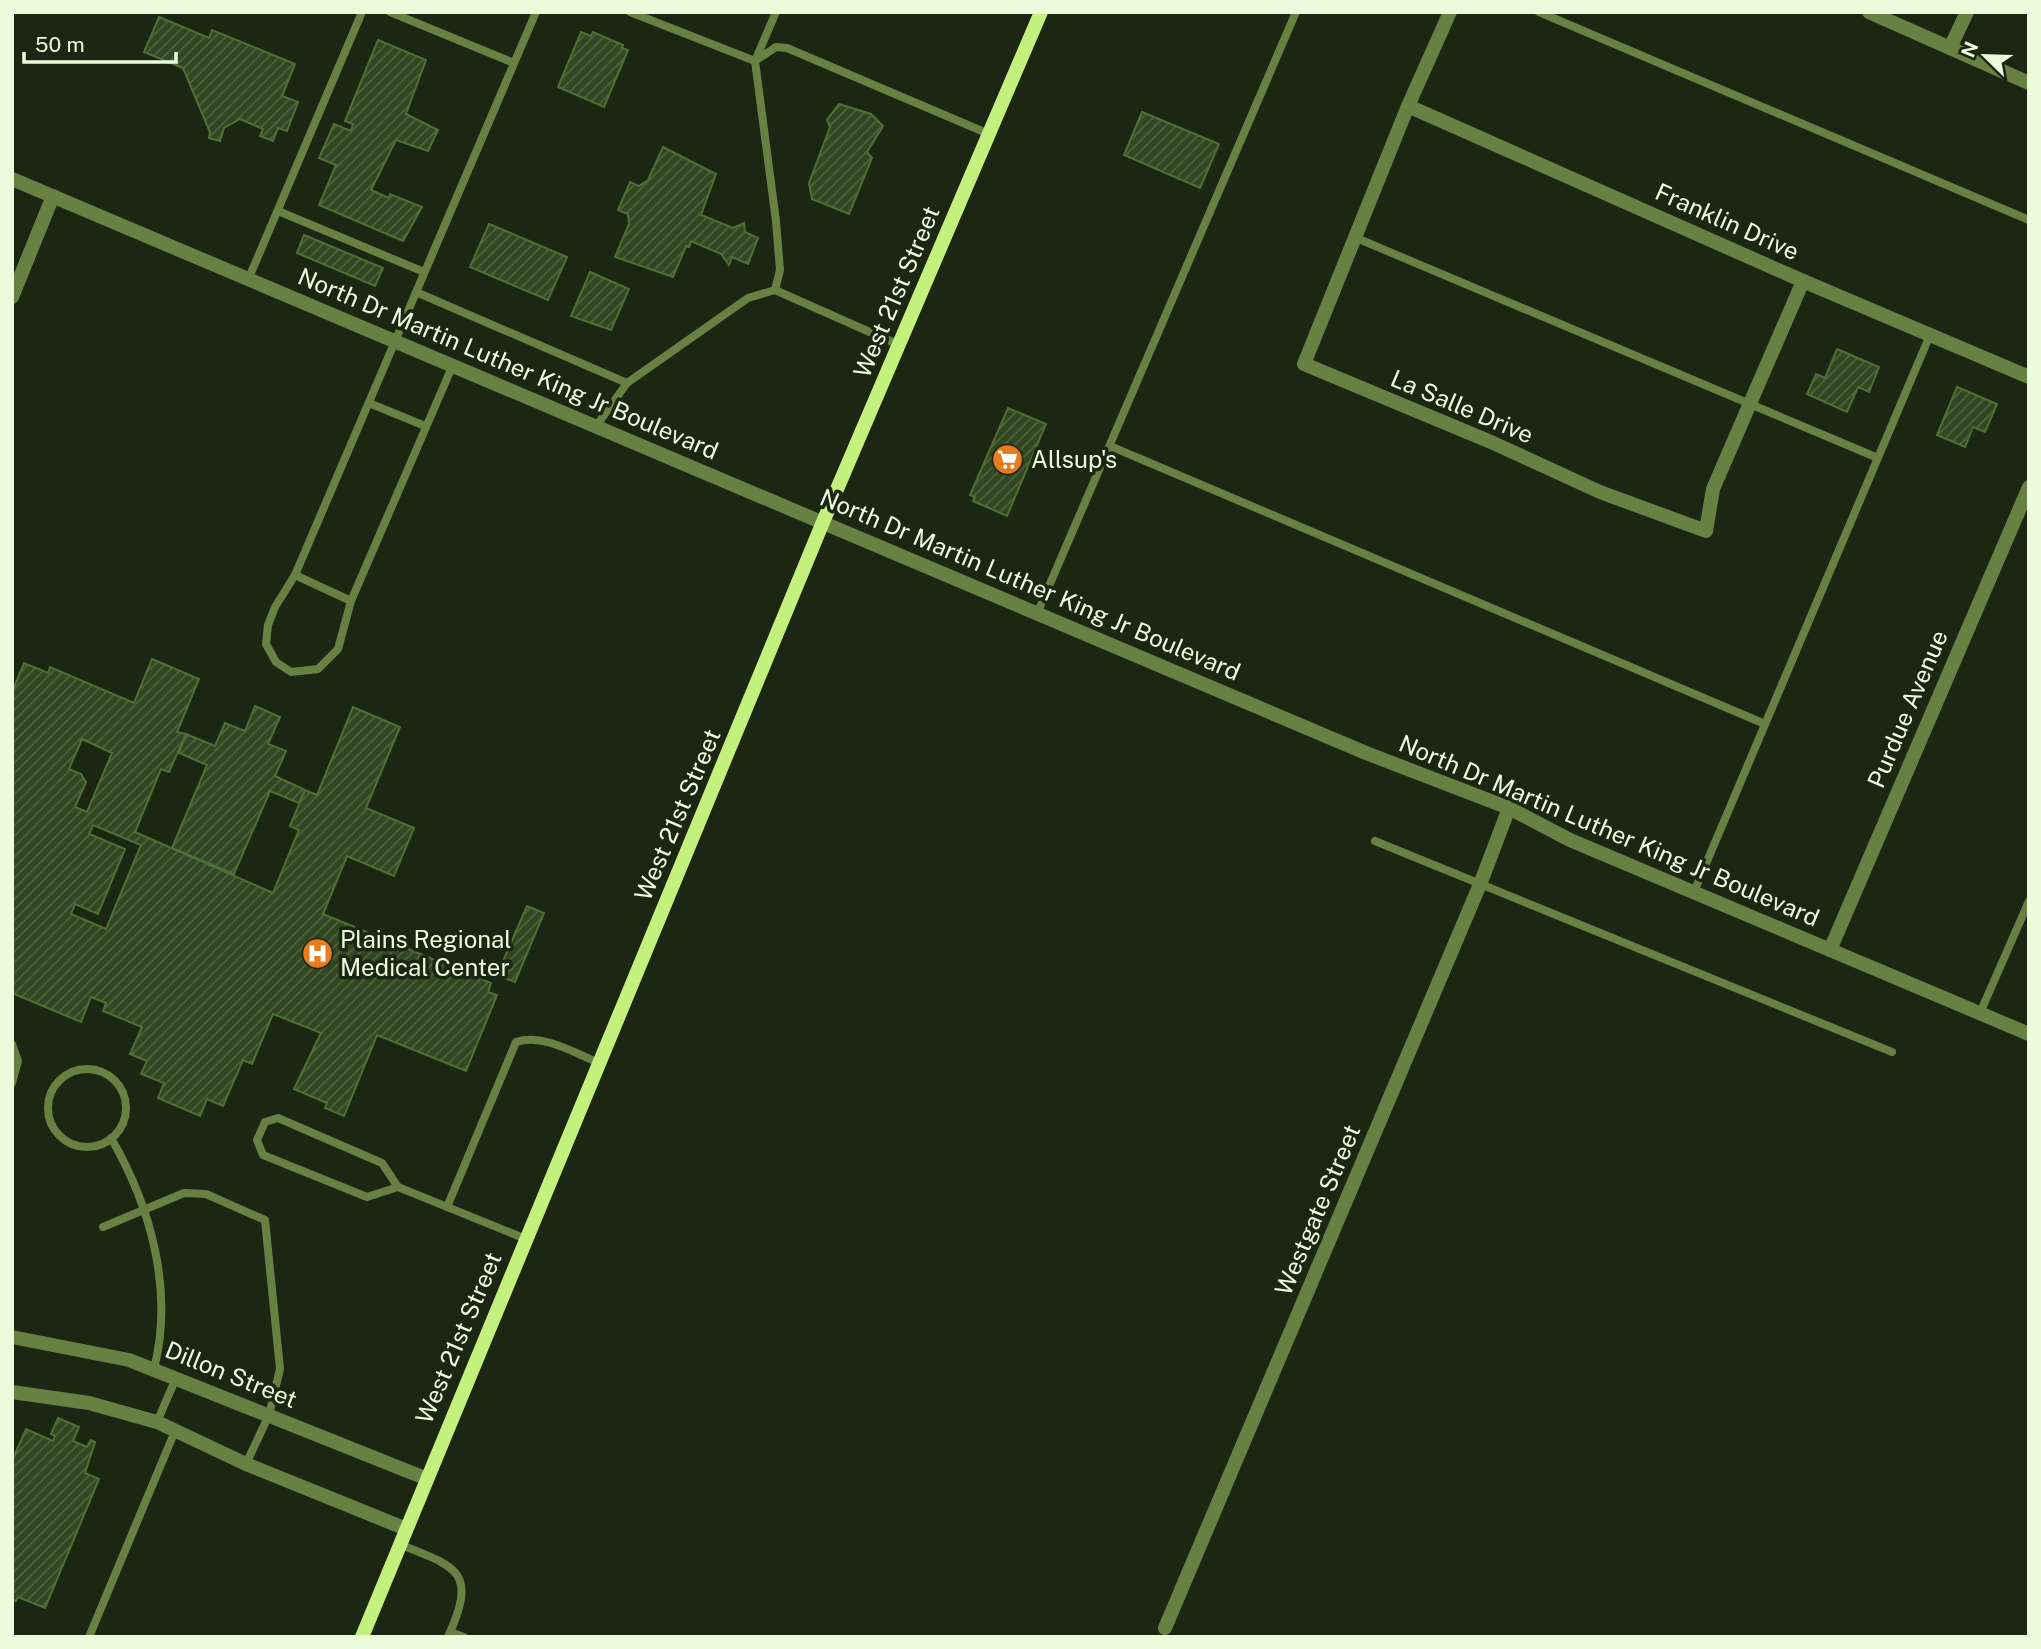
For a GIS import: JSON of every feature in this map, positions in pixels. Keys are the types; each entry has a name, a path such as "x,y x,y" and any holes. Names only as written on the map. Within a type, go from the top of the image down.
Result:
{"main road":[{"name":"West 21st Street","path":"362,1637 404,1528 823,522 1041,12"}],"street":[{"name":"La Salle Drive","path":"1450,12 1408,106 1304,364 1491,442 1600,492 1706,531 1713,489 1802,281"},
{"path":"1870,12 2029,83"},
{"path":"1950,48 1967,12"},
{"name":"Franklin Drive","path":"1408,106 1802,281 2029,377"},
{"name":"North Dr Martin Luther King Jr Boulevard","path":"13,182 53,196 452,367 597,425 1366,753 1509,808 1570,840 2029,1034"},
{"path":"12,297 53,196"},
{"name":"Purdue Avenue","path":"1830,950 2029,487"},
{"name":"Westgate Street","path":"1165,1628 1482,883 1509,808"},
{"name":"Dillon Street","path":"12,1338 129,1360 425,1478"},
{"path":"12,1392 89,1403 158,1422 246,1464 404,1528"}],"lane":[{"path":"248,280 362,12"},
{"path":"390,12 514,63"},
{"path":"452,367 351,601 338,649 318,668 291,672 276,662 266,644 268,625 295,576 536,12"},
{"path":"630,12 755,61"},
{"path":"775,290 780,270 776,221 755,61 776,12"},
{"path":"1037,614 1296,12"},
{"path":"1539,12 2029,220"},
{"path":"755,61 776,47 787,48 989,134"},
{"path":"278,211 424,272"},
{"path":"1354,237 1878,458"},
{"path":"597,425 627,383 748,298 775,290 899,345"},
{"path":"416,292 627,383"},
{"path":"1694,892 1930,335"},
{"path":"369,403 425,426"},
{"path":"1110,446 1765,724"},
{"path":"295,576 351,601"},
{"path":"1375,841 1892,1052"},
{"path":"1980,1013 2029,901"},
{"path":"447,1207 516,1042 530,1037 543,1040 599,1063"},
{"path":"12,1044 18,1061 12,1083"},
{"path":"84,1069 108,1074 117,1082 126,1105 125,1118 111,1138 87,1147 62,1138 54,1128 49,1102 60,1080 84,1069"},
{"path":"398,1187 367,1197 263,1155 257,1140 265,1122 278,1118 382,1163 398,1187 526,1239"},
{"path":"111,1138 132,1174 145,1209 163,1298 162,1337 154,1369"},
{"path":"103,1227 184,1193 206,1194 265,1220 280,1369 270,1415 246,1464"},
{"path":"158,1422 176,1378"},
{"path":"89,1637 175,1431"},
{"path":"398,1544 453,1569 462,1587 463,1605 449,1634 464,1637"}],"building":[{"path":"159,17 209,38 212,30 295,64 282,96 298,102 287,131 278,128 273,141 260,136 263,129 240,119 224,128 220,141 209,138 210,132 183,68 144,52"},
{"path":"581,32 591,36 593,32 623,45 622,48 628,50 604,107 558,87"},
{"path":"378,40 426,60 406,114 438,130 428,151 396,140 371,190 389,198 390,194 422,207 403,241 319,205 336,165 319,158 334,124 351,131 353,124 345,121"},
{"path":"839,104 871,114 883,126 867,152 872,158 849,214 812,199 809,183 830,127 827,120"},
{"path":"1142,112 1219,144 1200,188 1124,155"},
{"path":"663,147 716,174 701,215 733,228 744,223 745,232 758,238 748,264 732,257 729,265 721,254 691,241 689,247 686,246 673,277 615,257 629,224 628,214 618,210 630,182 639,186 648,180"},
{"path":"489,224 567,257 548,300 470,267"},
{"path":"304,235 383,268 375,286 297,253"},
{"path":"590,272 629,289 611,330 571,316"},
{"path":"1837,349 1879,367 1869,392 1858,387 1847,412 1807,394 1816,374 1825,378"},
{"path":"1957,387 1997,404 1985,432 1973,427 1965,447 1937,435"},
{"name":"Allsup's","path":"1008,408 1046,424 1007,516 973,501 975,497 970,495"},
{"name":"Plains Regional Medical Center","path":"152,659 199,679 177,732 186,734 169,772 161,769 135,832 273,893 299,830 290,826 305,790 317,795 353,707 400,727 366,808 414,828 394,876 347,856 323,914 491,983 488,992 497,995 466,1071 377,1035 344,1116 325,1108 327,1103 294,1089 321,1033 273,1014 252,1064 243,1060 223,1106 207,1099 200,1116 158,1098 164,1083 141,1074 147,1061 130,1054 142,1027 103,1011 106,1003 91,997 81,1022 12,993 12,692 24,663 48,673 50,667 134,703","holes":["82,739 112,753 87,812 75,807 86,782 81,774 69,769","93,825 141,845 106,929 71,914 75,904 98,914 125,849 89,834"]},
{"path":"255,706 280,717 268,744 286,751 275,776 305,790 299,803 270,791 234,874 172,848 207,765 179,753 186,734 215,746 225,723 245,731"},
{"path":"527,906 544,913 515,982 497,975"},
{"path":"58,1418 79,1427 73,1441 87,1447 91,1440 95,1442 85,1473 99,1479 45,1608 18,1597 16,1601 12,1600 12,1461 26,1429 53,1441 55,1436 51,1434"}],"place":[{"name":"Allsup's","path":"1008,460"},
{"name":"Plains Regional Medical Center","path":"317,954"}]}
